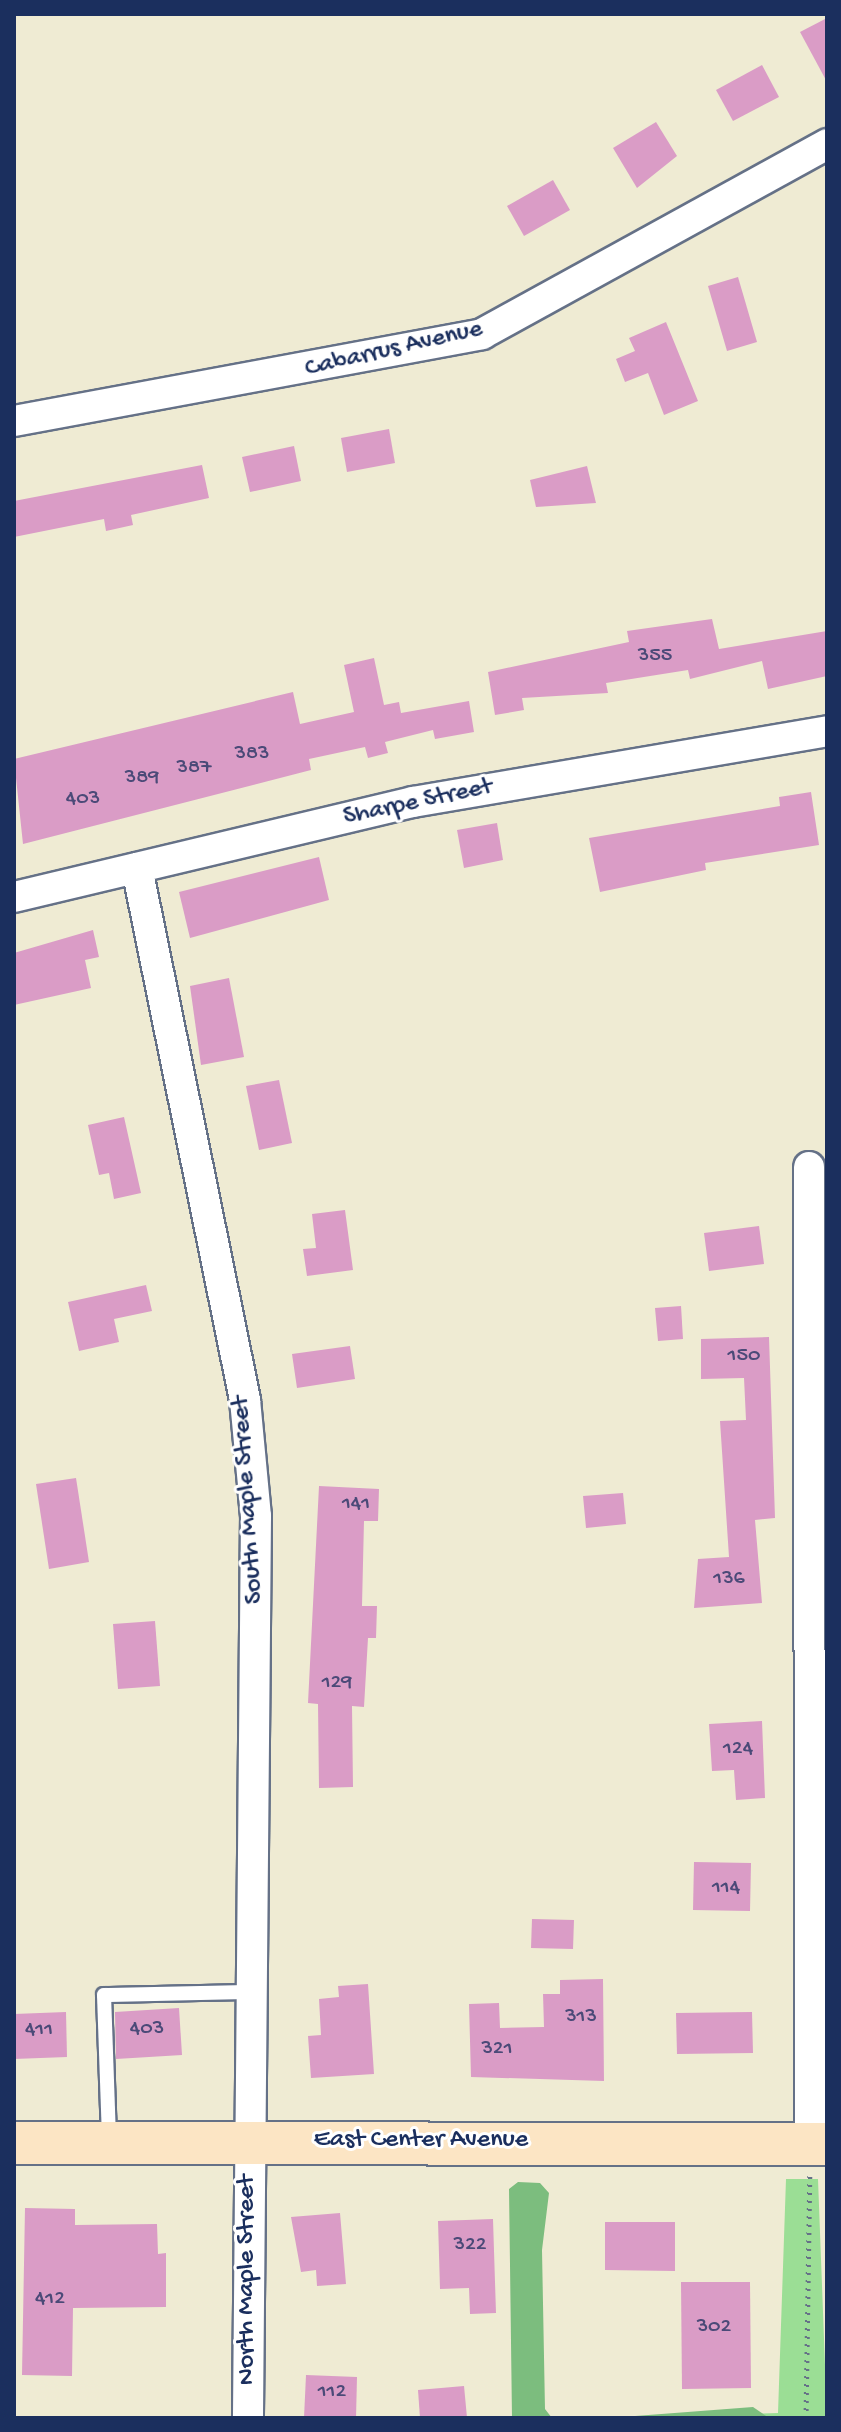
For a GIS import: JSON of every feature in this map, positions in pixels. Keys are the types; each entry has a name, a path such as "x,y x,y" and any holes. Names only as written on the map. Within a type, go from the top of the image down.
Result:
{"street":[{"name":"Cabarrus Avenue","path":"14,421 482,334 827,144"},
{"name":"Sharpe Street","path":"14,897 413,802 827,731"},
{"name":"South Maple Street","path":"137,868 245,1400 252,1472 258,1604 248,2142"},
{"path":"809,1167 818,2143"},
{"name":"North Maple Street","path":"248,2142 248,2418"},
{"name":"East Center Avenue","path":"14,2143 818,2143"}],"lane":[{"path":"109,2143 104,1995 251,1992"}],"path":[{"path":"806,2418 818,2143"}],"green space":[{"path":"786,2179 818,2179 827,2418 620,2418 778,2413"},
{"path":"518,2182 540,2183 549,2193 542,2250 545,2409 552,2418 512,2418 509,2189"},
{"path":"753,2407 769,2418 609,2418"}],"building":[{"path":"827,18 827,82 800,32"},
{"path":"762,65 779,97 733,121 716,90"},
{"path":"656,122 677,156 637,188 613,148"},
{"path":"553,180 570,210 524,236 507,206"},
{"path":"738,277 757,342 727,351 708,286"},
{"path":"666,322 698,401 664,415 648,373 625,382 616,359 635,351 629,338"},
{"path":"389,429 395,463 347,472 341,438"},
{"path":"294,446 301,481 250,492 242,457"},
{"path":"202,465 209,498 131,515 133,525 106,531 104,519 14,537 14,501"},
{"path":"587,466 596,503 536,507 530,480"},
{"path":"712,619 719,649 827,631 827,676 768,689 762,661 690,679 688,670 606,683 608,693 522,698 524,710 495,715 488,672 629,642 627,631"},
{"path":"374,658 384,705 399,702 401,713 469,701 474,732 435,739 433,730 385,742 388,753 368,758 365,747 309,759 311,770 23,844 14,759 293,692 300,724 354,712 344,665"},
{"path":"811,792 819,845 705,863 706,870 600,892 589,838 780,806 779,797"},
{"path":"497,823 503,860 464,868 457,830"},
{"path":"319,857 329,900 190,938 179,892"},
{"path":"93,930 99,957 85,960 91,988 14,1005 14,953"},
{"path":"229,978 244,1057 201,1065 190,986"},
{"path":"279,1080 292,1143 259,1150 246,1086"},
{"path":"124,1117 141,1193 114,1199 109,1173 99,1175 88,1125"},
{"path":"345,1210 353,1270 307,1276 303,1249 316,1248 312,1214"},
{"path":"759,1226 764,1264 709,1271 704,1233"},
{"path":"146,1285 152,1311 114,1319 119,1342 79,1351 68,1302"},
{"path":"681,1306 683,1339 658,1341 655,1308"},
{"path":"769,1337 775,1518 755,1520 762,1603 694,1608 698,1559 729,1557 720,1421 746,1420 744,1378 701,1379 701,1339"},
{"path":"350,1346 355,1379 297,1388 292,1354"},
{"path":"76,1478 89,1562 49,1569 36,1484"},
{"path":"319,1486 379,1489 378,1521 364,1521 362,1606 377,1606 376,1638 368,1638 364,1707 352,1706 353,1787 319,1788 318,1704 308,1703"},
{"path":"623,1493 626,1524 586,1528 583,1496"},
{"path":"155,1621 160,1686 118,1689 113,1624"},
{"path":"762,1721 765,1798 736,1800 734,1770 712,1771 709,1724"},
{"path":"694,1862 751,1863 750,1911 693,1910"},
{"path":"532,1919 574,1920 573,1949 531,1948"},
{"path":"603,1979 604,2081 471,2077 469,2004 499,2003 500,2028 544,2027 543,1994 560,1994 560,1980"},
{"path":"368,1984 374,2074 311,2078 308,2036 321,2035 319,1999 339,1997 338,1986"},
{"path":"179,2008 182,2055 116,2059 115,2012"},
{"path":"66,2012 67,2057 14,2059 14,2014"},
{"path":"752,2012 753,2053 677,2054 676,2013"},
{"path":"25,2208 75,2209 75,2225 157,2224 158,2254 166,2253 166,2307 73,2308 72,2376 22,2375"},
{"path":"340,2213 346,2284 317,2286 316,2270 301,2272 291,2217"},
{"path":"493,2219 496,2313 470,2314 469,2288 440,2289 438,2221"},
{"path":"605,2222 675,2222 675,2271 605,2270"},
{"path":"681,2282 750,2282 751,2388 682,2389"},
{"path":"306,2375 357,2377 356,2418 304,2418"},
{"path":"464,2386 467,2418 420,2418 418,2390"}]}
